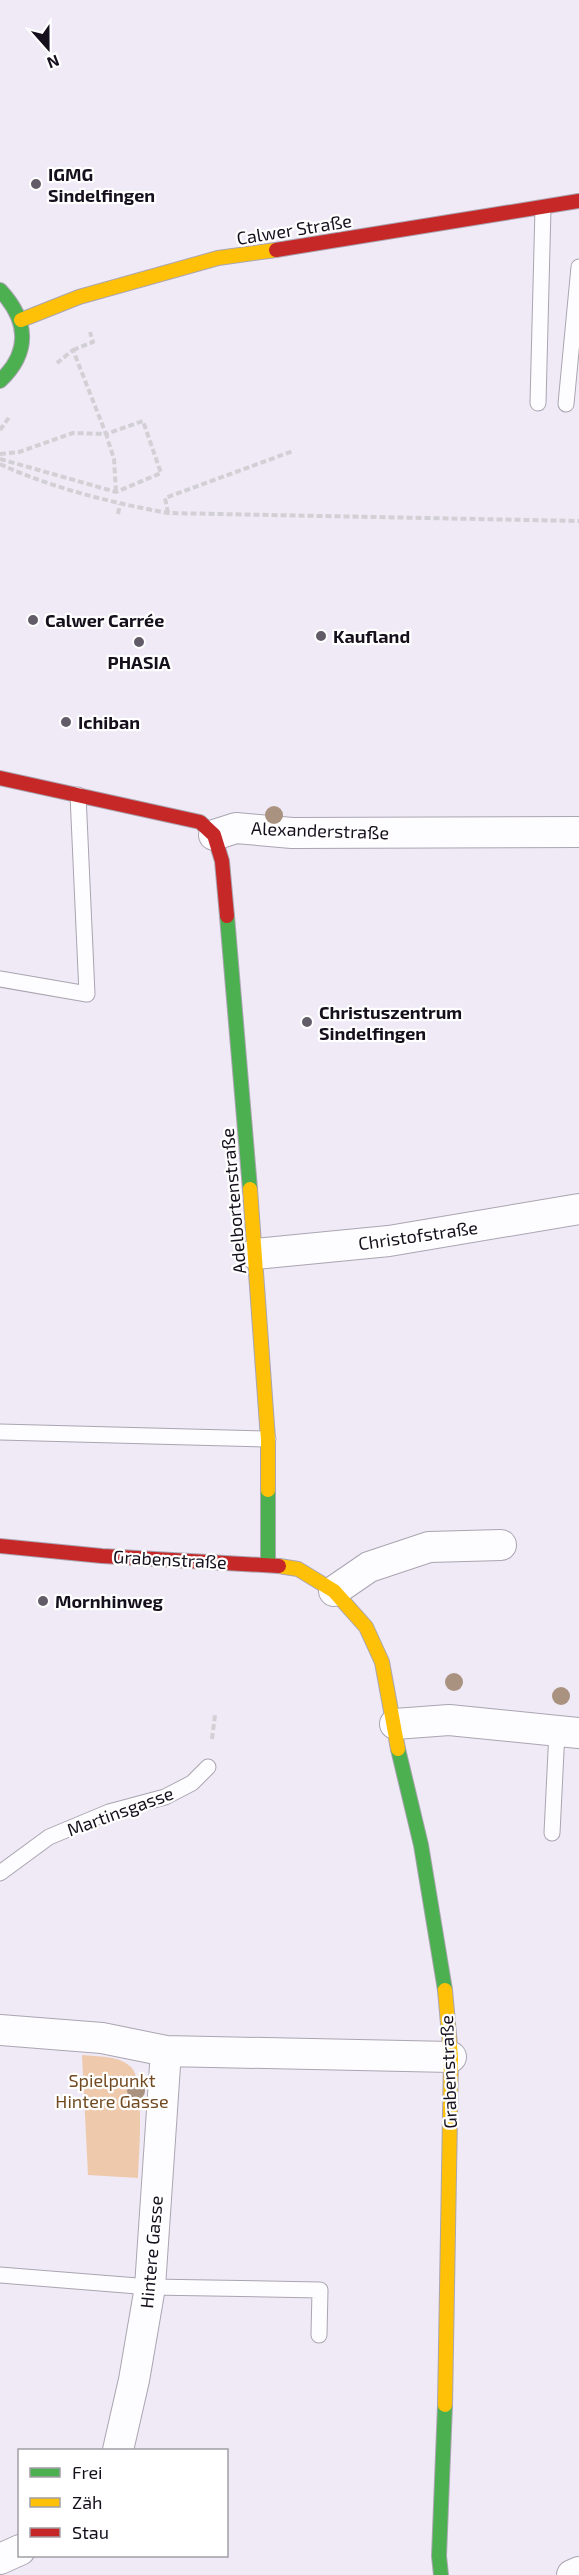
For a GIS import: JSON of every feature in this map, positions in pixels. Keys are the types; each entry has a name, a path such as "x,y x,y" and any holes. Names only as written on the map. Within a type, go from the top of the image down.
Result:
{"street":[{"name":"Calwer Straße","path":"21,320 79,297 218,258 324,244 579,201"},
{"path":"0,290 14,303 21,320 24,339 19,358 9,374 0,381"},
{"path":"0,778 200,822 214,836"},
{"name":"Alexanderstraße","path":"214,836 236,828 292,833 579,832"},
{"name":"Adelbortenstraße","path":"214,836 222,861 255,1254 268,1439 268,1565"},
{"name":"Christofstraße","path":"255,1254 389,1241 579,1209"},
{"path":"334,1591 369,1567 429,1547 501,1545"},
{"name":"Grabenstraße","path":"0,1546 102,1556 268,1565 298,1569 334,1591 366,1627 382,1662 404,1779 421,1845 445,1992 451,2057 447,2348 439,2556 441,2575"},
{"path":"395,1724 449,1720 568,1732"},
{"path":"0,2030 102,2038 166,2051 451,2057"},
{"name":"Hintere Gasse","path":"118,2449 134,2380 150,2287 166,2051"},
{"path":"0,2559 18,2551"},
{"path":"573,2575 579,2572"}],"lane":[{"path":"538,404 543,208"},
{"path":"566,404 579,267"},
{"path":"0,979 87,994 78,795"},
{"path":"0,1432 268,1439"},
{"path":"552,1833 568,1732"},
{"name":"Martinsgasse","path":"0,1873 49,1837 109,1812 165,1797 192,1783 208,1767"},
{"path":"0,2275 150,2287 320,2290 319,2335"}],"path":[{"path":"54,365 73,350 114,459 116,492"},
{"path":"0,430 12,414"},
{"path":"0,454 19,452 73,432 106,434 143,421 161,473 116,492 0,459"},
{"path":"168,513 165,498 293,451"},
{"path":"0,464 17,472 120,504 168,513 579,521"},
{"path":"118,514 120,504"}],"green space":[{"name":"Spielpunkt Hintere Gasse","path":"82,2055 120,2060 131,2067 135,2075 140,2102 138,2178 88,2175"}],"traffic: fast":[{"path":"0,290 16,313 22,336 17,359 0,381"},
{"path":"227,916 250,1189"},
{"path":"268,1490 268,1565"},
{"path":"398,1749 421,1845 445,1990"},
{"path":"441,2575 439,2556 445,2405"}],"traffic: slow":[{"path":"21,320 79,297 218,258 276,250"},
{"path":"250,1189 268,1439 268,1490"},
{"path":"279,1566 298,1569 334,1591 366,1627 382,1662 398,1749"},
{"path":"445,1990 451,2057 445,2405"}],"traffic: jam":[{"path":"276,250 579,201"},
{"path":"0,778 200,822 214,835 222,861 227,916"},
{"path":"0,1546 102,1556 279,1566"}],"place":[{"name":"IGMG Sindelfingen","path":"36,184"},
{"name":"Calwer Carrée","path":"33,620"},
{"name":"Kaufland","path":"321,636"},
{"name":"PHASIA","path":"139,642"},
{"name":"Ichiban","path":"66,722"},
{"name":"Christuszentrum Sindelfingen","path":"307,1022"},
{"name":"Mornhinweg","path":"43,1601"}]}
